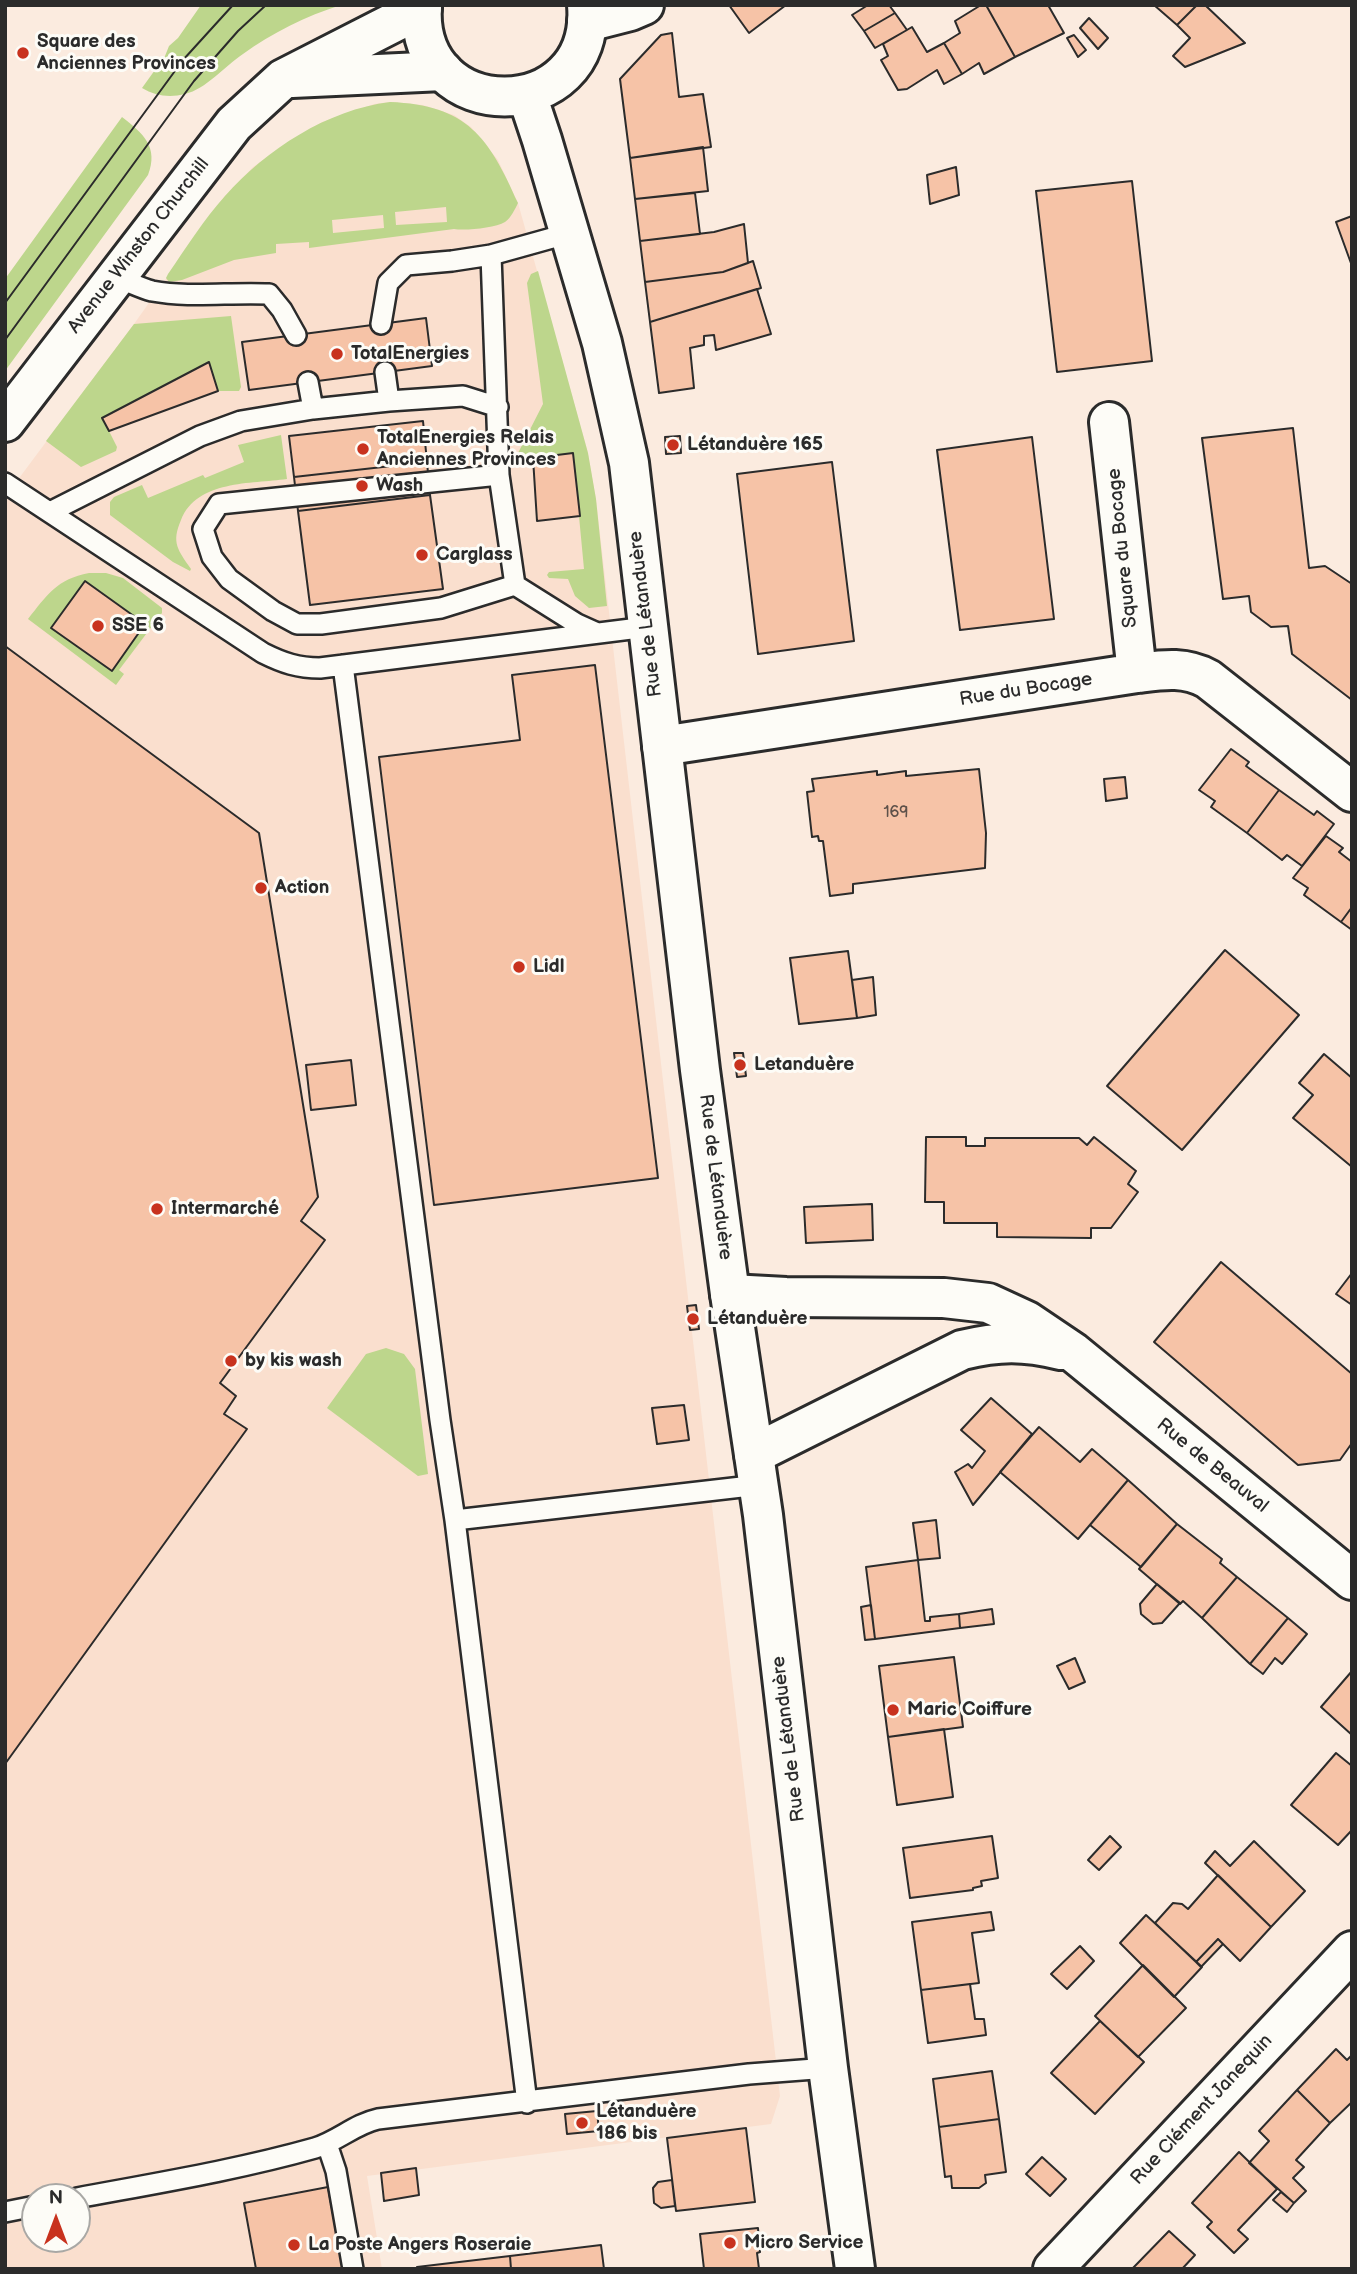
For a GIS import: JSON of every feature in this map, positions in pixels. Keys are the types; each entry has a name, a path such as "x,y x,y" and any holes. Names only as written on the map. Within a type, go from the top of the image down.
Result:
{"street":[{"path":"422,6 424,35 431,54 443,71 465,87 485,95 506,98 527,95 552,82 568,68 582,44 587,14 630,11 644,5"},
{"name":"Avenue Winston Churchill","path":"5,422 234,124 283,79 422,6"},
{"path":"283,79 443,71"},
{"name":"Rue de Létanduère","path":"527,95 602,343 629,463 700,1070 756,1469 828,2068 855,2269"},
{"name":"Square du Bocage","path":"1109,422 1137,673"},
{"name":"Rue du Bocage","path":"662,746 1137,673 1183,670 1208,679 1352,792"},
{"name":"Rue de Beauval","path":"730,1294 944,1298 988,1303 1027,1321 1073,1352 1346,1562"},
{"name":"Rue de Beauval","path":"756,1469 962,1350 993,1343 1017,1342 1073,1352"},
{"name":"Rue Clément Janequin","path":"1053,2269 1352,1951"}],"lane":[{"path":"381,324 388,283 406,265 491,255 570,233"},
{"path":"491,255 499,475 515,585 577,624 597,633"},
{"path":"115,277 150,290 208,295 269,294 296,335"},
{"path":"385,372 389,401"},
{"path":"309,382 313,409"},
{"path":"50,512 200,436 241,421 313,409 463,396 498,407"},
{"path":"499,475 219,504 203,530 212,557 229,579 273,611 297,624 321,624 441,608 515,585"},
{"path":"5,483 263,653 283,663 303,668 648,627"},
{"path":"343,665 441,1432 455,1520 527,2103"},
{"path":"455,1520 756,1469"},
{"path":"91,2195 258,2163 327,2144 363,2122 378,2119 749,2074 828,2068"},
{"path":"327,2144 336,2171 353,2269"}],"shaded area":[{"path":"390,102 423,105 454,115 471,127 498,160 518,203 588,453 596,499 780,2096 771,2124 367,2176 382,2269 5,2269 5,497 134,324 224,197 253,167 322,122 374,104"}],"green space":[{"path":"201,5 341,5 278,32 193,91 168,96 142,88 169,46 178,38"},
{"path":"390,102 416,104 457,118 472,129 497,160 518,203 509,218 500,224 480,228 309,248 309,242 276,244 276,253 234,260 182,280 169,282 166,278 168,274 210,214 260,163 300,134 344,113","holes":["446,207 447,222 396,225 395,212","383,215 384,228 333,233 332,220"]},
{"path":"122,117 147,142 152,156 148,175 5,371 5,279"},
{"path":"538,271 588,453 596,499 607,606 589,608 575,596 568,579 549,578 547,575 549,572 584,569 573,453 518,460 516,457 543,404 527,283 531,274"},
{"path":"231,316 241,387 239,391 218,391 103,419 117,447 116,451 81,467 46,441 134,324"},
{"path":"281,435 287,479 226,486 199,497 189,507 181,520 176,541 190,571 173,562 110,515 110,502 114,497 142,485 148,498 203,475 205,478 244,462 238,445"},
{"path":"106,573 123,578 162,608 162,613 119,670 124,674 116,685 28,619 54,589 78,576","holes":["85,582 145,625 112,671 52,628"]},
{"path":"386,1348 404,1354 415,1369 428,1474 418,1476 327,1408 366,1354"}],"building":[{"path":"729,5 786,5 749,33"},
{"path":"868,5 889,5 895,13 864,31 852,15"},
{"path":"981,5 986,5 1015,57 984,74 979,63 962,74 944,43 960,33 955,21"},
{"path":"986,5 1048,5 1064,33 1015,57"},
{"path":"1154,5 1197,5 1177,25"},
{"path":"1197,5 1205,5 1245,43 1185,67 1173,56 1190,38 1177,25"},
{"path":"895,13 907,30 875,48 864,31"},
{"path":"1089,18 1108,38 1098,49 1080,28"},
{"path":"912,27 927,52 944,43 962,74 944,84 937,70 907,89 898,90 881,60 888,56 883,44"},
{"path":"672,33 679,97 703,94 711,147 630,158 620,79 661,35"},
{"path":"1074,35 1086,50 1078,57 1067,38"},
{"path":"703,147 708,191 635,199 630,158"},
{"path":"956,167 959,195 930,204 927,175"},
{"path":"1132,181 1152,361 1057,372 1036,191"},
{"path":"695,193 700,234 640,241 635,199"},
{"path":"1352,216 1352,266 1336,222"},
{"path":"744,224 748,263 723,272 645,282 640,241 714,232"},
{"path":"753,261 761,288 650,322 645,282 723,272"},
{"path":"757,289 771,334 716,350 714,335 704,336 704,345 690,348 694,388 659,393 650,322"},
{"name":"TotalEnergies","path":"426,318 432,366 249,390 242,342"},
{"path":"209,362 218,391 109,431 102,418"},
{"path":"423,421 427,462 294,477 289,436"},
{"path":"1293,428 1309,568 1325,566 1352,584 1352,700 1292,654 1288,626 1271,627 1251,612 1249,596 1223,599 1202,438"},
{"name":"Létanduère 165","path":"680,436 681,453 666,454 665,437"},
{"path":"1032,437 1054,619 960,630 937,450"},
{"path":"573,453 580,516 537,521 533,458"},
{"name":"Wash","path":"427,462 430,495 298,511 294,477"},
{"path":"832,462 854,641 758,654 737,474"},
{"path":"430,495 443,589 310,605 298,511"},
{"name":"SSE 6","path":"85,581 145,624 112,671 51,628"},
{"name":"Intermarché","path":"5,646 259,833 318,1197 301,1221 325,1240 220,1383 236,1396 224,1414 247,1429 5,1764"},
{"name":"Lidl","path":"595,665 658,1178 434,1205 379,757 520,740 512,675"},
{"path":"1231,749 1249,762 1246,766 1279,790 1247,833 1211,807 1215,801 1199,790"},
{"path":"979,769 986,833 985,868 853,884 853,893 830,896 823,841 819,841 818,836 812,837 807,792 814,791 812,779 877,771 877,775 906,771 906,776"},
{"path":"1125,777 1127,798 1106,801 1104,779"},
{"path":"1279,790 1314,815 1317,811 1334,824 1302,866 1287,855 1282,860 1247,833"},
{"path":"1326,836 1343,848 1339,852 1352,862 1352,907 1341,922 1304,895 1308,888 1293,878"},
{"path":"1352,907 1352,930 1341,922"},
{"path":"1225,950 1299,1015 1182,1150 1107,1086"},
{"path":"848,951 857,1018 799,1024 790,958"},
{"path":"873,977 876,1015 857,1018 852,980"},
{"path":"734,1053 743,1053 746,1076 737,1077"},
{"path":"1324,1054 1352,1078 1352,1167 1293,1118 1313,1095 1299,1083"},
{"path":"351,1060 356,1105 311,1110 306,1065"},
{"path":"926,1137 966,1137 966,1146 985,1146 985,1138 1079,1138 1087,1145 1094,1137 1136,1171 1128,1184 1138,1192 1111,1228 1091,1228 1091,1238 997,1237 997,1223 944,1223 944,1202 925,1202"},
{"path":"872,1204 873,1240 806,1243 804,1207"},
{"path":"1221,1262 1352,1374 1352,1443 1340,1460 1298,1465 1154,1342"},
{"path":"1352,1273 1352,1305 1336,1294"},
{"path":"696,1305 699,1329 690,1330 687,1306"},
{"path":"991,1398 1032,1434 973,1505 955,1472 968,1464 972,1468 985,1451 961,1430"},
{"path":"684,1405 689,1440 657,1444 652,1408"},
{"path":"1039,1427 1080,1462 1092,1449 1128,1480 1078,1539 1000,1472"},
{"path":"1128,1480 1177,1524 1141,1567 1090,1525"},
{"path":"936,1520 940,1558 918,1560 913,1523"},
{"path":"1177,1524 1222,1559 1220,1563 1237,1577 1202,1618 1183,1601 1180,1604 1139,1569"},
{"path":"918,1560 925,1621 930,1621 930,1617 959,1614 960,1628 875,1639 866,1567"},
{"path":"1237,1577 1288,1618 1250,1664 1202,1618"},
{"path":"1157,1584 1180,1603 1162,1623 1153,1624 1141,1614 1140,1604"},
{"path":"871,1605 875,1639 865,1640 861,1607"},
{"path":"992,1609 994,1624 960,1628 959,1614"},
{"path":"1288,1618 1307,1634 1282,1664 1275,1658 1263,1674 1250,1664"},
{"path":"954,1657 963,1727 888,1737 879,1666"},
{"path":"1075,1658 1085,1682 1069,1689 1057,1666"},
{"path":"1352,1671 1352,1735 1321,1707"},
{"path":"944,1729 953,1797 897,1805 888,1737"},
{"path":"1336,1753 1352,1766 1352,1830 1338,1845 1291,1805"},
{"path":"992,1836 998,1878 981,1881 982,1886 973,1890 910,1898 903,1848"},
{"path":"1110,1836 1121,1847 1099,1870 1088,1860"},
{"path":"1254,1841 1305,1891 1271,1927 1205,1863 1215,1851 1230,1866"},
{"path":"1218,1875 1271,1927 1240,1961 1218,1939 1196,1962 1155,1923 1173,1903 1182,1904 1188,1909"},
{"path":"991,1912 994,1930 972,1933 979,1983 921,1990 912,1922"},
{"path":"1146,1915 1202,1967 1174,1997 1120,1943"},
{"path":"1218,1939 1223,1944 1201,1967 1196,1962"},
{"path":"1080,1946 1094,1961 1067,1989 1051,1974"},
{"path":"1143,1965 1186,2008 1138,2057 1095,2016"},
{"path":"970,1984 975,2019 984,2019 986,2035 928,2043 921,1990"},
{"path":"1100,2021 1144,2062 1095,2114 1051,2073"},
{"path":"1336,2049 1347,2060 1352,2055 1352,2102 1330,2123 1297,2090"},
{"path":"992,2071 999,2119 939,2127 933,2079"},
{"path":"1297,2090 1330,2123 1296,2160 1304,2167 1293,2178 1306,2191 1294,2203 1249,2163 1269,2141 1259,2131"},
{"name":"Létanduère 186 bis","path":"597,2111 599,2131 567,2134 565,2114"},
{"path":"999,2119 1006,2172 985,2175 986,2183 979,2188 952,2188 951,2176 945,2177 939,2127"},
{"path":"746,2128 755,2202 676,2211 667,2138"},
{"path":"1239,2152 1277,2189 1238,2230 1248,2239 1234,2253 1207,2227 1212,2222 1192,2203"},
{"path":"1042,2157 1066,2179 1050,2196 1026,2174"},
{"path":"416,2168 419,2195 384,2201 381,2173"},
{"path":"672,2180 675,2206 661,2208 654,2203 653,2188 658,2182"},
{"path":"328,2187 343,2269 256,2269 244,2203"},
{"path":"1281,2192 1294,2203 1287,2212 1273,2200"},
{"name":"Micro Service","path":"758,2228 759,2269 704,2269 700,2234"},
{"path":"1169,2231 1195,2255 1182,2269 1132,2269"},
{"path":"601,2245 604,2269 511,2269 510,2256"},
{"path":"510,2256 511,2269 417,2269 417,2267"}],"tram line":[{"path":"5,303 183,60 233,5"},
{"path":"5,340 194,81 238,31 266,5"}],"place":[{"name":"Square des Anciennes Provinces","path":"23,53"},
{"name":"TotalEnergies","path":"337,354"},
{"name":"Létanduère 165","path":"673,445"},
{"name":"TotalEnergies Relais Anciennes Provinces","path":"363,449"},
{"name":"Wash","path":"362,486"},
{"name":"Carglass","path":"422,555"},
{"name":"SSE 6","path":"98,626"},
{"name":"Action","path":"261,888"},
{"name":"Lidl","path":"519,967"},
{"name":"Letanduère","path":"740,1065"},
{"name":"Intermarché","path":"157,1209"},
{"name":"Létanduère","path":"693,1319"},
{"name":"by kis wash","path":"231,1361"},
{"name":"Maric Coiffure","path":"893,1710"},
{"name":"Létanduère 186 bis","path":"582,2123"},
{"name":"Micro Service","path":"730,2243"},
{"name":"La Poste Angers Roseraie","path":"294,2245"}]}
